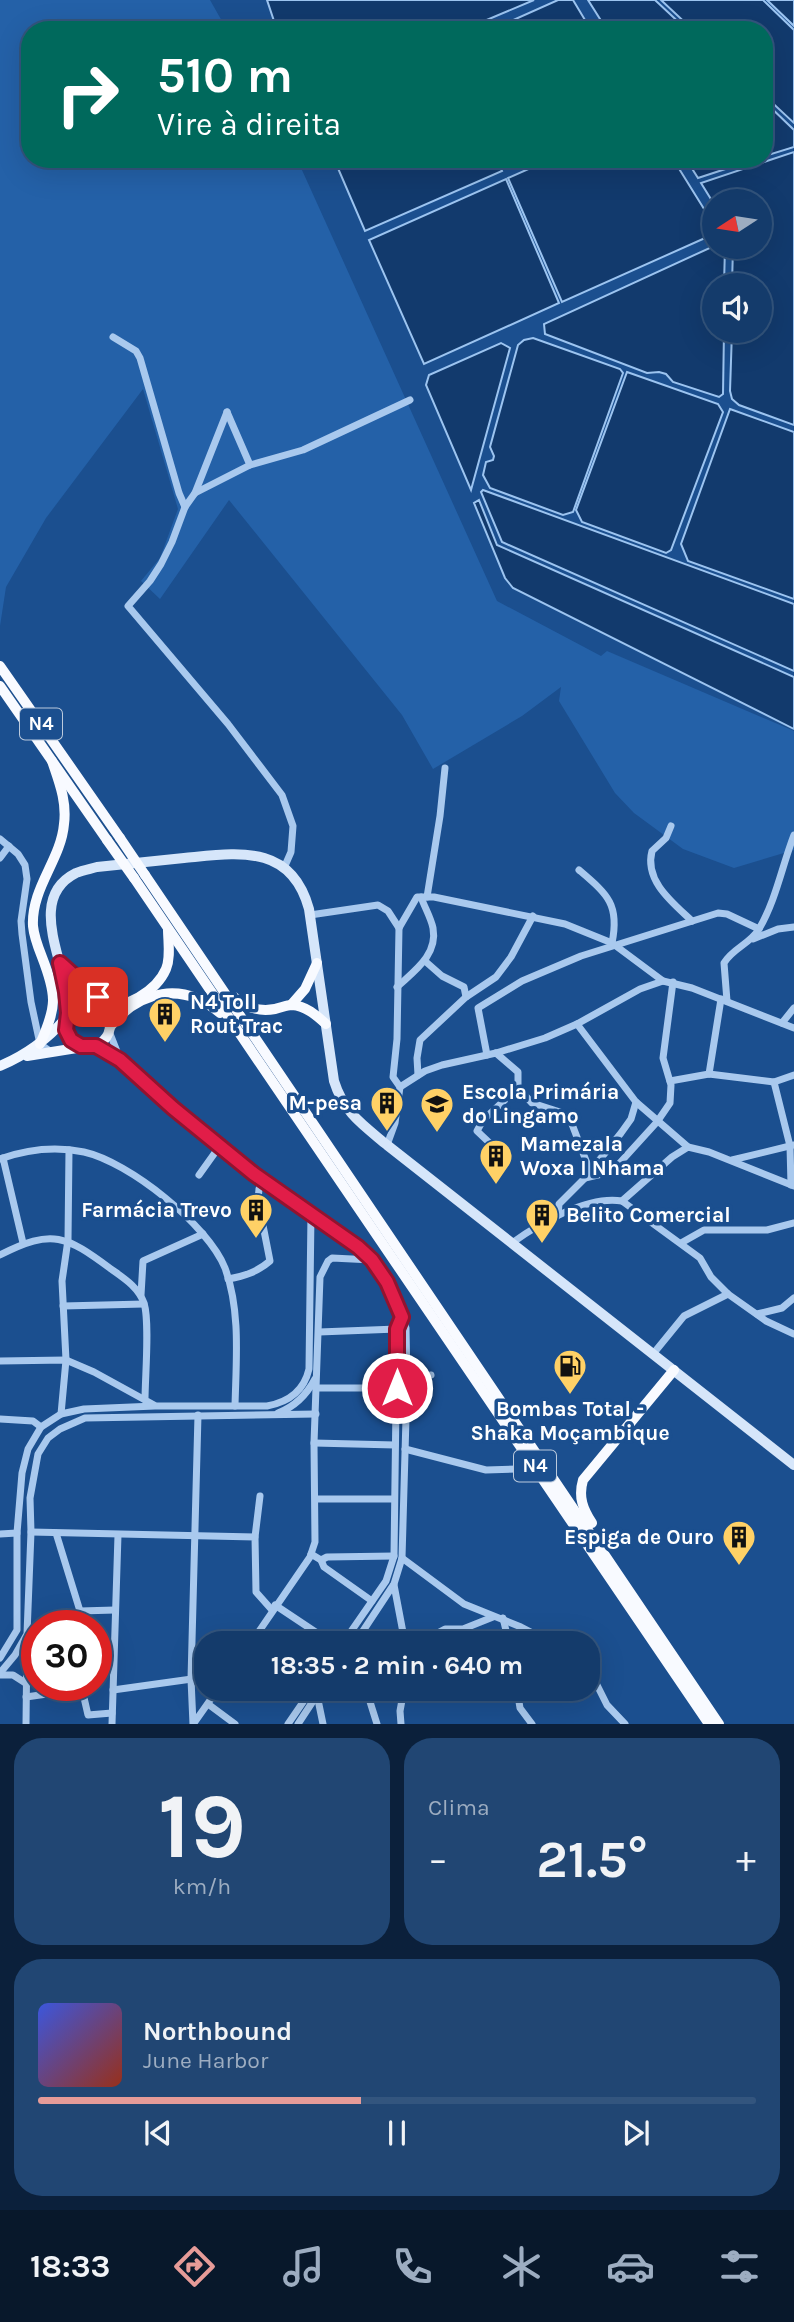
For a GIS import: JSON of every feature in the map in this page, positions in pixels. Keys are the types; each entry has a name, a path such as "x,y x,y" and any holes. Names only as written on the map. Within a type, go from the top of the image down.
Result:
{"highway":[{"name":"N4","path":"0,666 120,838 168,928 230,1021 709,1724"},
{"name":"N4","path":"0,686 107,840 140,876 219,982 719,1724"},
{"path":"40,1044 53,1014 55,1001 33,928 33,914 38,890 64,826 65,806 62,788 52,761"},
{"path":"97,1004 114,1006 147,992 166,970 168,928"},
{"path":"60,963 98,997 118,1001 137,997"},
{"path":"290,1005 305,989 317,963"},
{"path":"219,982 240,1003 255,1009 290,1005 307,1009 326,1024"},
{"path":"110,1029 118,1017 134,1006 162,994 181,993 199,999 209,1003 230,1021"},
{"path":"644,1613 583,1509 580,1492 587,1474 674,1370"}],"main road":[{"path":"91,1046 71,1040 66,1030 66,992 51,936 51,909 56,892 77,873 97,867 226,854 270,859 293,875 300,886 310,915 334,1081 342,1103 355,1118 653,1354 792,1460"},
{"path":"18,1058 91,1046 102,1041 110,1029 108,1015 78,990 60,963"},
{"path":"0,1066 40,1044 82,1003 97,1004"}],"street":[{"path":"113,338 136,351 140,358 185,507"},
{"path":"195,493 250,465 303,450 410,400"},
{"path":"250,465 227,412 195,493 185,507 161,564 128,606 228,724 282,794 293,825 291,852 284,868"},
{"path":"397,987 425,961 432,949 433,928 424,897 440,816 445,768"},
{"path":"671,826 666,838 652,850 651,863 663,893 692,921"},
{"path":"752,939 772,900 794,835"},
{"path":"0,839 18,854 25,865 27,879 21,921 30,982 30,1002 40,1044 50,1051"},
{"path":"0,858 9,846"},
{"path":"579,870 603,890 610,900 616,926 613,944"},
{"path":"387,1145 395,1123 400,1087 393,1077 397,1039 399,928 417,897 565,923 613,944 663,981"},
{"path":"310,915 377,905 388,911 399,928"},
{"path":"487,1055 479,1006 522,981 613,944 723,913 759,929"},
{"path":"418,1075 420,1040 466,997 496,977 533,916"},
{"path":"709,1074 724,1000 724,963 737,948 752,939 778,929 794,927"},
{"path":"425,961 442,976 464,987 466,997"},
{"path":"400,1087 418,1075 442,1065 545,1038 577,1024 640,989 663,981 724,1000 794,1028"},
{"path":"587,1175 602,1174 617,1166 657,1122 670,1103 670,1081 663,1058 673,982"},
{"path":"782,1023 794,1008"},
{"path":"577,1024 636,1102 688,1147 731,1160 792,1185 792,1145 774,1082"},
{"path":"110,1029 120,1060"},
{"path":"91,1046 120,1060 219,1147 372,1260 387,1282 406,1328 405,1449 394,1584 403,1631"},
{"path":"496,1053 518,1072 518,1088 532,1103 559,1112 570,1119 587,1175"},
{"path":"670,1081 709,1074 774,1082 794,1075"},
{"path":"505,1161 477,1131 483,1120 518,1088"},
{"path":"558,1215 559,1204 587,1175 626,1126 636,1102"},
{"path":"731,1160 792,1145"},
{"path":"199,1175 219,1147"},
{"path":"622,1201 672,1157 688,1147"},
{"path":"23,1243 2,1159 39,1149 69,1150 103,1158 186,1214 216,1251 228,1279 234,1307 235,1406"},
{"path":"61,1414 66,1360 62,1280 68,1240 69,1150"},
{"path":"228,1279 249,1275 270,1261 258,1199 263,1180"},
{"path":"512,1243 558,1215 610,1199 622,1201 700,1258 710,1277 728,1294 794,1334"},
{"path":"0,1658 17,1630 22,1473 28,1448 41,1427 61,1414 104,1407 279,1404 297,1393 307,1376 311,1320 312,1214"},
{"path":"681,1243 704,1230 766,1230 794,1223"},
{"path":"141,1296 143,1261 203,1234"},
{"path":"0,1255 23,1243 48,1238 68,1240 131,1283 144,1304 145,1400"},
{"path":"259,1631 311,1554 315,1542 314,1443 320,1278 328,1261 336,1257 372,1260"},
{"path":"653,1354 684,1316 728,1294"},
{"path":"757,1314 782,1308 794,1298"},
{"path":"63,1306 144,1304"},
{"path":"351,1631 386,1581 398,1557 394,1499 397,1329 402,1317"},
{"path":"319,1332 397,1329"},
{"path":"0,1361 66,1360 94,1372 155,1406"},
{"path":"407,1379 431,1375"},
{"path":"271,1416 284,1412 298,1401 316,1378"},
{"path":"316,1388 397,1388"},
{"path":"193,1724 191,1679 198,1415"},
{"path":"28,1610 30,1498 33,1474 43,1446 48,1438 60,1429 85,1418 316,1415"},
{"path":"0,1419 33,1421 41,1427"},
{"path":"314,1443 395,1445"},
{"path":"405,1449 486,1470 517,1469"},
{"path":"260,1496 255,1537 256,1592 274,1608 312,1631"},
{"path":"316,1499 394,1499"},
{"path":"31,1532 255,1537"},
{"path":"0,1534 18,1533"},
{"path":"56,1533 80,1610"},
{"path":"112,1724 118,1535"},
{"path":"311,1554 321,1560 320,1563 324,1567 373,1601"},
{"path":"321,1560 327,1557 398,1557 464,1604 531,1631"},
{"path":"363,1631 394,1584"},
{"path":"441,1631 463,1629 494,1616"},
{"path":"502,1618 506,1631"},
{"path":"0,1674 21,1644"},
{"path":"0,1674 13,1675 21,1680"},
{"path":"113,1690 194,1679"},
{"path":"600,1691 607,1705 625,1724"},
{"path":"26,1701 26,1724"},
{"path":"85,1701 88,1716 112,1713"},
{"path":"193,1724 210,1701"},
{"path":"288,1724 303,1701"},
{"path":"298,1724 311,1701"},
{"path":"319,1701 323,1724"},
{"path":"370,1701 377,1724"},
{"path":"401,1724 402,1701"},
{"path":"519,1701 520,1708 532,1724"},
{"path":"208,1704 234,1724"}],"shaded area":[{"path":"0,0 210,0 222,21 21,21 21,168 301,168 497,601 601,656 607,651 794,731 794,850 734,868 683,849 634,813 615,793 559,701 561,687 522,716 433,769 402,715 229,500 160,599 141,581 160,558 178,509 143,389 46,518 6,587 0,626"},
{"path":"267,0 534,0 484,21 274,21"},
{"path":"558,0 573,0 586,21 511,21"},
{"path":"588,0 655,0 677,21 601,21"},
{"path":"661,0 763,0 794,30 794,123 773,103 773,21 683,21"},
{"path":"767,0 794,0 794,26"},
{"path":"773,110 794,130 794,147 773,154"},
{"path":"794,152 794,425 739,405 732,399 730,391 732,343 772,343 772,273 732,273 733,259 772,259 772,189 705,189 701,183 746,168 773,168 773,159"},
{"path":"338,168 501,168 502,171 365,231"},
{"path":"531,168 679,168 702,206 702,239 562,302 508,178"},
{"path":"692,168 729,168 698,178"},
{"path":"506,179 559,303 424,364 369,240"},
{"path":"702,252 702,259 725,259 724,273 702,273 702,343 724,343 723,394 719,397 673,382 666,374 647,373 545,334 544,324"},
{"path":"533,338 620,369 623,373 573,512 563,515 490,488 483,475 486,462 493,460 490,447 518,345"},
{"path":"501,343 510,348 471,490 426,385 429,375"},
{"path":"627,372 718,404 723,412 671,550 666,553 582,522 576,510"},
{"path":"730,409 794,432 794,599 688,561 681,544"},
{"path":"483,490 794,604 794,671 502,542 481,492"},
{"path":"479,500 497,545 794,677 794,729 513,588 505,578 474,503"}],"place":[{"name":"N4 Toll Rout Trac","path":"165,1044"},
{"name":"M-pesa","path":"387,1133"},
{"name":"Escola Primária do Lingamo","path":"437,1134"},
{"name":"Mamezala Woxa I Nhama","path":"496,1186"},
{"name":"Farmácia Trevo","path":"256,1240"},
{"name":"Belito Comercial","path":"542,1245"},
{"name":"Bombas Total - Shaka Moçambique","path":"570,1396"},
{"name":"Espiga de Ouro","path":"739,1567"}],"route":[{"path":"98,997 60,963 68,1013 65,1024 71,1040 81,1046 96,1046 120,1060 219,1147 358,1247 372,1260 387,1282 402,1317 397,1329 397,1388"}]}
